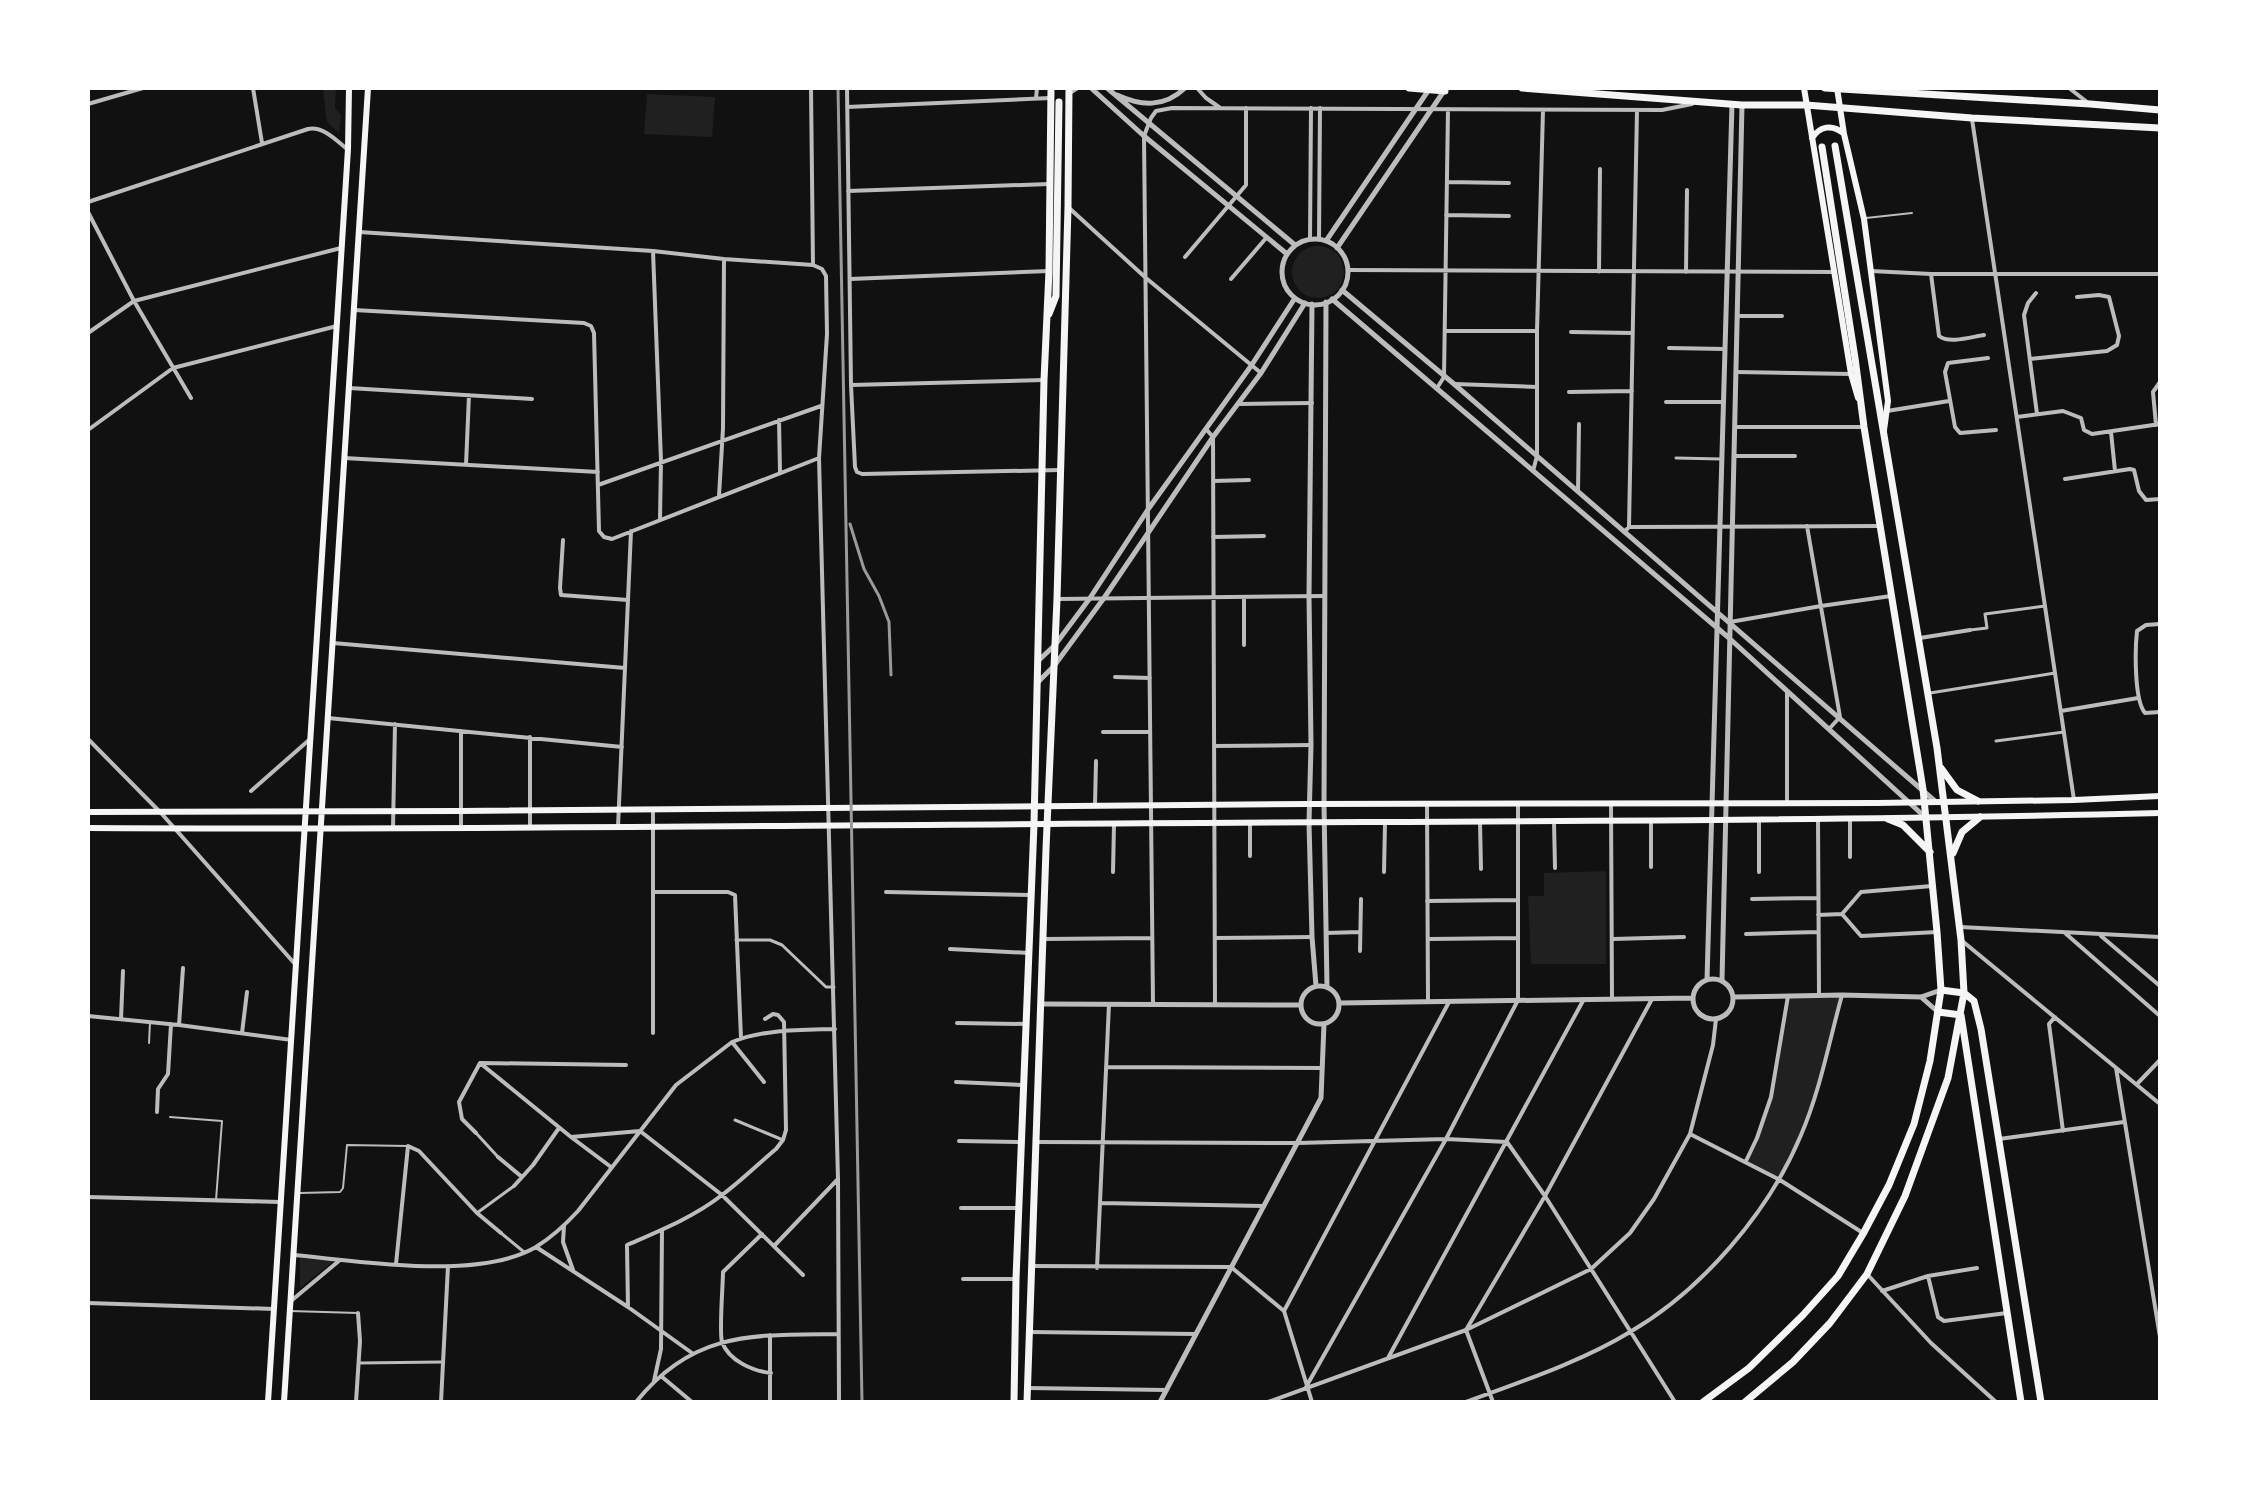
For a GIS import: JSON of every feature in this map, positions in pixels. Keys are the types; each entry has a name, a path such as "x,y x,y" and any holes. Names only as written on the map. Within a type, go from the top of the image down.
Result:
{"main road":[{"path":"268,1401 337,326 350,88"},
{"path":"284,1401 368,88"},
{"path":"1013,1399 1034,824 1044,380 1049,271 1051,88"},
{"path":"1409,88 1445,90"},
{"path":"1522,88 1742,105 1806,105 1972,118 2160,128"},
{"path":"1804,88 1851,374 1862,412"},
{"path":"1825,88 2160,110"},
{"path":"1837,89 1844,134 1864,219 1888,401 1884,431"},
{"path":"1027,1401 1057,599 1069,91"},
{"path":"1047,320 1056,296 1059,102"},
{"path":"1812,138 1816,132 1830,126 1844,134"},
{"path":"1744,1401 1793,1362 1830,1323 1867,1274 1909,1186 1948,1078 1964,993 1960,927 1946,818 1940,802 1939,764 1929,693 1836,146"},
{"path":"1703,1401 1749,1368 1803,1315 1838,1276 1863,1234 1890,1185 1914,1124 1930,1061 1941,990 1925,802 1879,526 1856,358 1822,147"},
{"path":"1939,764 1957,790 1978,801"},
{"path":"88,812 1940,802 2160,796"},
{"path":"88,828 654,828 1324,824 1818,820 2160,813"},
{"path":"1951,859 1958,838 1980,817"},
{"path":"1888,819 1903,825 1930,852"},
{"path":"1941,990 1964,993 1974,1001 1977,1010 2041,1401"},
{"path":"1938,1012 1961,1015"},
{"path":"1961,1015 2021,1401"},
{"path":"1016,1315 1029,1315"}],"street":[{"path":"88,104 143,88"},
{"path":"253,88 262,143"},
{"path":"811,88 813,265"},
{"path":"847,88 851,385 857,472 1060,470"},
{"path":"1036,88 1036,98"},
{"path":"1069,91 1077,88"},
{"path":"1090,88 1144,136 1287,254"},
{"path":"1107,89 1128,100 1148,104 1167,101 1185,88"},
{"path":"1197,88 1206,98 1221,108"},
{"path":"2069,88 2090,104"},
{"path":"1107,89 1295,245"},
{"path":"1326,241 1430,89"},
{"path":"1337,248 1445,90"},
{"path":"847,107 1051,99"},
{"path":"1153,1004 1144,136 1156,111 1172,108 1417,107 1662,110 1701,102"},
{"path":"1707,980 1732,104"},
{"path":"1722,981 1742,105"},
{"path":"1185,256 1246,185 1246,108"},
{"path":"1310,239 1311,108"},
{"path":"1319,239 1320,108"},
{"path":"1437,388 1444,376 1448,109"},
{"path":"1533,471 1537,456 1538,272 1543,110"},
{"path":"1624,532 1629,527 1637,110"},
{"path":"1972,118 2074,800"},
{"path":"88,202 315,127 348,149"},
{"path":"1599,272 1600,169"},
{"path":"1447,182 1509,183"},
{"path":"848,191 1049,184"},
{"path":"1686,272 1687,190"},
{"path":"1068,207 1146,278 1261,372"},
{"path":"89,214 134,301 191,398"},
{"path":"1446,215 1509,216"},
{"path":"359,232 653,251 813,265 822,268 826,276 826,334 819,458 835,1029 839,1401"},
{"path":"1231,279 1267,237"},
{"path":"1310,239 1326,241 1337,248 1345,258 1348,270 1346,283 1342,290 1329,301 1305,303 1288,291 1282,273 1287,254 1295,245 1310,239"},
{"path":"88,333 134,301 341,248"},
{"path":"653,251 661,461 660,519"},
{"path":"719,496 722,440 724,259"},
{"path":"1348,270 1835,272"},
{"path":"850,279 1049,271"},
{"path":"1871,271 1931,274 2160,274"},
{"path":"1931,274 1939,336 1944,340 1950,340 1984,335"},
{"path":"1342,290 1940,802"},
{"path":"2036,293 2028,303 2025,315 2037,414"},
{"path":"2030,359 2107,351 2117,345 2120,336 2109,297 2099,295 2077,297"},
{"path":"1037,661 1055,645 1090,598 1149,508 1251,366 1295,298"},
{"path":"1329,301 1437,388 1729,638 1926,817"},
{"path":"1327,987 1324,596 1329,301"},
{"path":"1038,682 1054,666 1104,598 1213,437 1261,372 1305,303"},
{"path":"1312,304 1309,823 1312,937 1316,986"},
{"path":"354,310 584,323 591,326 594,333 599,531 604,537 612,539 819,458"},
{"path":"1737,316 1782,316"},
{"path":"88,430 173,368 337,326"},
{"path":"1445,331 1537,331"},
{"path":"1571,332 1632,333"},
{"path":"1669,348 1726,349"},
{"path":"1988,358 1948,363 1945,372 1955,427 1960,434 1996,430"},
{"path":"1736,372 1851,374"},
{"path":"851,385 1044,380"},
{"path":"2017,417 2063,411 2081,418 2087,433 2158,425 2153,392 2160,382"},
{"path":"1454,384 1537,387"},
{"path":"349,388 532,399"},
{"path":"1569,392 1632,391"},
{"path":"466,465 469,394"},
{"path":"1887,411 1949,401"},
{"path":"1666,402 1724,402"},
{"path":"1239,404 1312,403"},
{"path":"598,485 822,406"},
{"path":"779,420 780,472"},
{"path":"1578,491 1579,424"},
{"path":"1734,427 1864,428"},
{"path":"1206,429 1213,437 1215,1004"},
{"path":"2111,432 2115,471"},
{"path":"1311,450 1327,450"},
{"path":"1734,456 1795,456"},
{"path":"344,458 598,472"},
{"path":"1676,458 1723,459"},
{"path":"2065,479 2134,470 2139,491 2146,500 2160,500"},
{"path":"1213,480 1249,480"},
{"path":"1808,526 1840,717"},
{"path":"1629,527 1879,526"},
{"path":"618,828 631,531"},
{"path":"1213,537 1264,536"},
{"path":"563,540 561,595 628,600"},
{"path":"1057,599 1324,596"},
{"path":"1730,622 1891,596"},
{"path":"1244,597 1244,645"},
{"path":"1920,638 1987,628 1985,614 2045,606"},
{"path":"2160,624 2146,626 2138,631 2136,642 2141,709 2145,713 2160,712"},
{"path":"332,642 625,668"},
{"path":"1929,693 2055,673"},
{"path":"1115,677 1150,678"},
{"path":"1310,685 1324,684"},
{"path":"1787,691 1787,802"},
{"path":"2061,711 2139,698"},
{"path":"1829,729 1840,717"},
{"path":"327,718 622,747"},
{"path":"1715,719 1728,720"},
{"path":"393,828 395,724"},
{"path":"460,731 461,828"},
{"path":"1103,732 1150,732"},
{"path":"1996,741 2064,732"},
{"path":"530,737 530,828"},
{"path":"88,739 161,813 296,964"},
{"path":"251,791 309,740"},
{"path":"1214,746 1311,745"},
{"path":"1095,806 1096,761"},
{"path":"1306,1387 1446,1138 1518,1000 1518,804"},
{"path":"1611,804 1612,999"},
{"path":"1427,805 1428,1002"},
{"path":"653,809 653,1033"},
{"path":"1850,819 1850,856"},
{"path":"1651,820 1651,867"},
{"path":"1759,820 1759,872"},
{"path":"1818,820 1819,995"},
{"path":"1480,822 1481,869"},
{"path":"1554,822 1555,868"},
{"path":"1250,823 1250,856"},
{"path":"1384,872 1385,823"},
{"path":"1113,872 1114,824"},
{"path":"1818,915 1842,914 1861,892 1933,886"},
{"path":"654,892 728,892 735,895 741,1038"},
{"path":"886,892 1031,895"},
{"path":"1752,899 1818,898"},
{"path":"1360,951 1361,899"},
{"path":"1427,901 1518,900"},
{"path":"1842,914 1861,936 1937,932"},
{"path":"1960,927 2160,937"},
{"path":"1325,933 1360,932"},
{"path":"1746,934 1818,932"},
{"path":"2065,933 2160,1016"},
{"path":"2100,935 2160,986"},
{"path":"1215,938 1312,937"},
{"path":"1613,939 1684,937"},
{"path":"1044,939 1152,938"},
{"path":"1428,939 1518,938"},
{"path":"736,940 770,940 782,945 826,987 834,987"},
{"path":"1961,940 2160,1104"},
{"path":"950,949 1029,953"},
{"path":"179,1025 183,968"},
{"path":"121,1019 123,971"},
{"path":"1707,980 1722,981 1728,985 1734,996 1731,1009 1727,1015 1716,1019 1703,1017 1697,1011 1693,998 1699,985 1707,980"},
{"path":"1316,986 1327,987 1336,993 1340,1003 1339,1009 1334,1018 1324,1023 1317,1023 1306,1017 1301,1005 1305,993 1316,986"},
{"path":"1734,996 1922,997 1941,990"},
{"path":"242,1034 247,992"},
{"path":"1466,1401 1581,1357 1631,1332 1690,1289 1731,1244 1780,1180 1802,1134 1842,995"},
{"path":"1746,1161 1757,1138 1771,1097 1788,996"},
{"path":"1922,997 1938,1012"},
{"path":"1340,1003 1693,998"},
{"path":"1388,1359 1584,999"},
{"path":"1466,1330 1545,1196 1652,999"},
{"path":"1284,1311 1449,1001"},
{"path":"1042,1004 1301,1005"},
{"path":"1097,1268 1109,1004"},
{"path":"628,1307 627,1245 704,1208 776,1149 783,1140 786,1130 784,1022 778,1015 773,1014 765,1019"},
{"path":"88,1016 292,1040"},
{"path":"2055,1017 2049,1024 2064,1131"},
{"path":"1268,1401 1466,1330 1591,1269 1630,1233 1654,1199 1690,1134 1713,1045 1716,1019"},
{"path":"957,1023 1027,1024"},
{"path":"1160,1401 1321,1098 1324,1023"},
{"path":"157,1112 158,1089 168,1074 171,1024"},
{"path":"293,1255 448,1266 484,1264 536,1247 564,1226 578,1210 676,1085 732,1041 784,1031 835,1029"},
{"path":"732,1041 764,1082"},
{"path":"2137,1084 2160,1060"},
{"path":"480,1063 611,1167"},
{"path":"480,1063 626,1065"},
{"path":"480,1063 459,1102 462,1119 498,1157 522,1177"},
{"path":"1107,1067 1322,1068"},
{"path":"2116,1068 2160,1337"},
{"path":"956,1082 1025,1085"},
{"path":"735,1120 783,1140"},
{"path":"1998,1139 2124,1122"},
{"path":"477,1213 514,1186 533,1165 559,1127"},
{"path":"571,1137 640,1131 722,1195 803,1275"},
{"path":"1690,1134 1780,1180 1863,1234"},
{"path":"1036,1142 1298,1143 1446,1138 1507,1142"},
{"path":"959,1141 1023,1142"},
{"path":"1507,1142 1545,1196 1675,1401"},
{"path":"396,1264 408,1146 418,1151 477,1213 524,1252"},
{"path":"774,1246 838,1179"},
{"path":"88,1197 281,1202"},
{"path":"1100,1203 1264,1206"},
{"path":"961,1208 1020,1208"},
{"path":"564,1226 563,1242 573,1271"},
{"path":"654,1381 661,1349 662,1230"},
{"path":"762,1234 723,1272 722,1341 731,1355 744,1364 756,1371 771,1373"},
{"path":"536,1247 628,1307 692,1353"},
{"path":"291,1301 341,1259"},
{"path":"441,1401 448,1266"},
{"path":"1032,1266 1232,1267 1284,1311 1312,1401"},
{"path":"1882,1291 1929,1276 1977,1268"},
{"path":"1867,1274 1931,1343 1996,1401"},
{"path":"1929,1276 1938,1317 1944,1322 2007,1313"},
{"path":"963,1279 1016,1279"},
{"path":"88,1303 274,1309"},
{"path":"356,1401 360,1341 358,1313"},
{"path":"1466,1330 1493,1401"},
{"path":"1029,1332 1196,1334"},
{"path":"636,1401 654,1381 692,1353 722,1341 770,1335 838,1334"},
{"path":"770,1335 770,1401"},
{"path":"359,1363 442,1362"},
{"path":"661,1376 692,1401"},
{"path":"1027,1388 1166,1390"}],"lane":[{"path":"1864,219 1912,213"},
{"path":"149,1043 150,1022"},
{"path":"170,1117 222,1120 216,1200"},
{"path":"297,1193 340,1192 343,1188 347,1145 408,1146"},
{"path":"290,1311 358,1313"}],"shaded area":[{"path":"323,89 336,89 335,108 341,115 339,133 327,122"},
{"path":"647,94 715,97 712,137 644,134"},
{"path":"1318,246 1328,248 1336,254 1342,262 1344,272 1342,282 1336,290 1328,296 1318,298 1308,296 1300,290 1294,282 1292,272 1294,262 1300,254 1308,248"},
{"path":"1606,871 1606,964 1531,964 1528,896 1544,896 1544,873"},
{"path":"1842,995 1802,1134 1780,1180 1746,1161 1771,1097 1788,996"},
{"path":"300,1258 334,1261 300,1288"}],"railway":[{"path":"838,88 862,1402"},
{"path":"850,524 864,569 879,596 889,622 891,675"}]}
